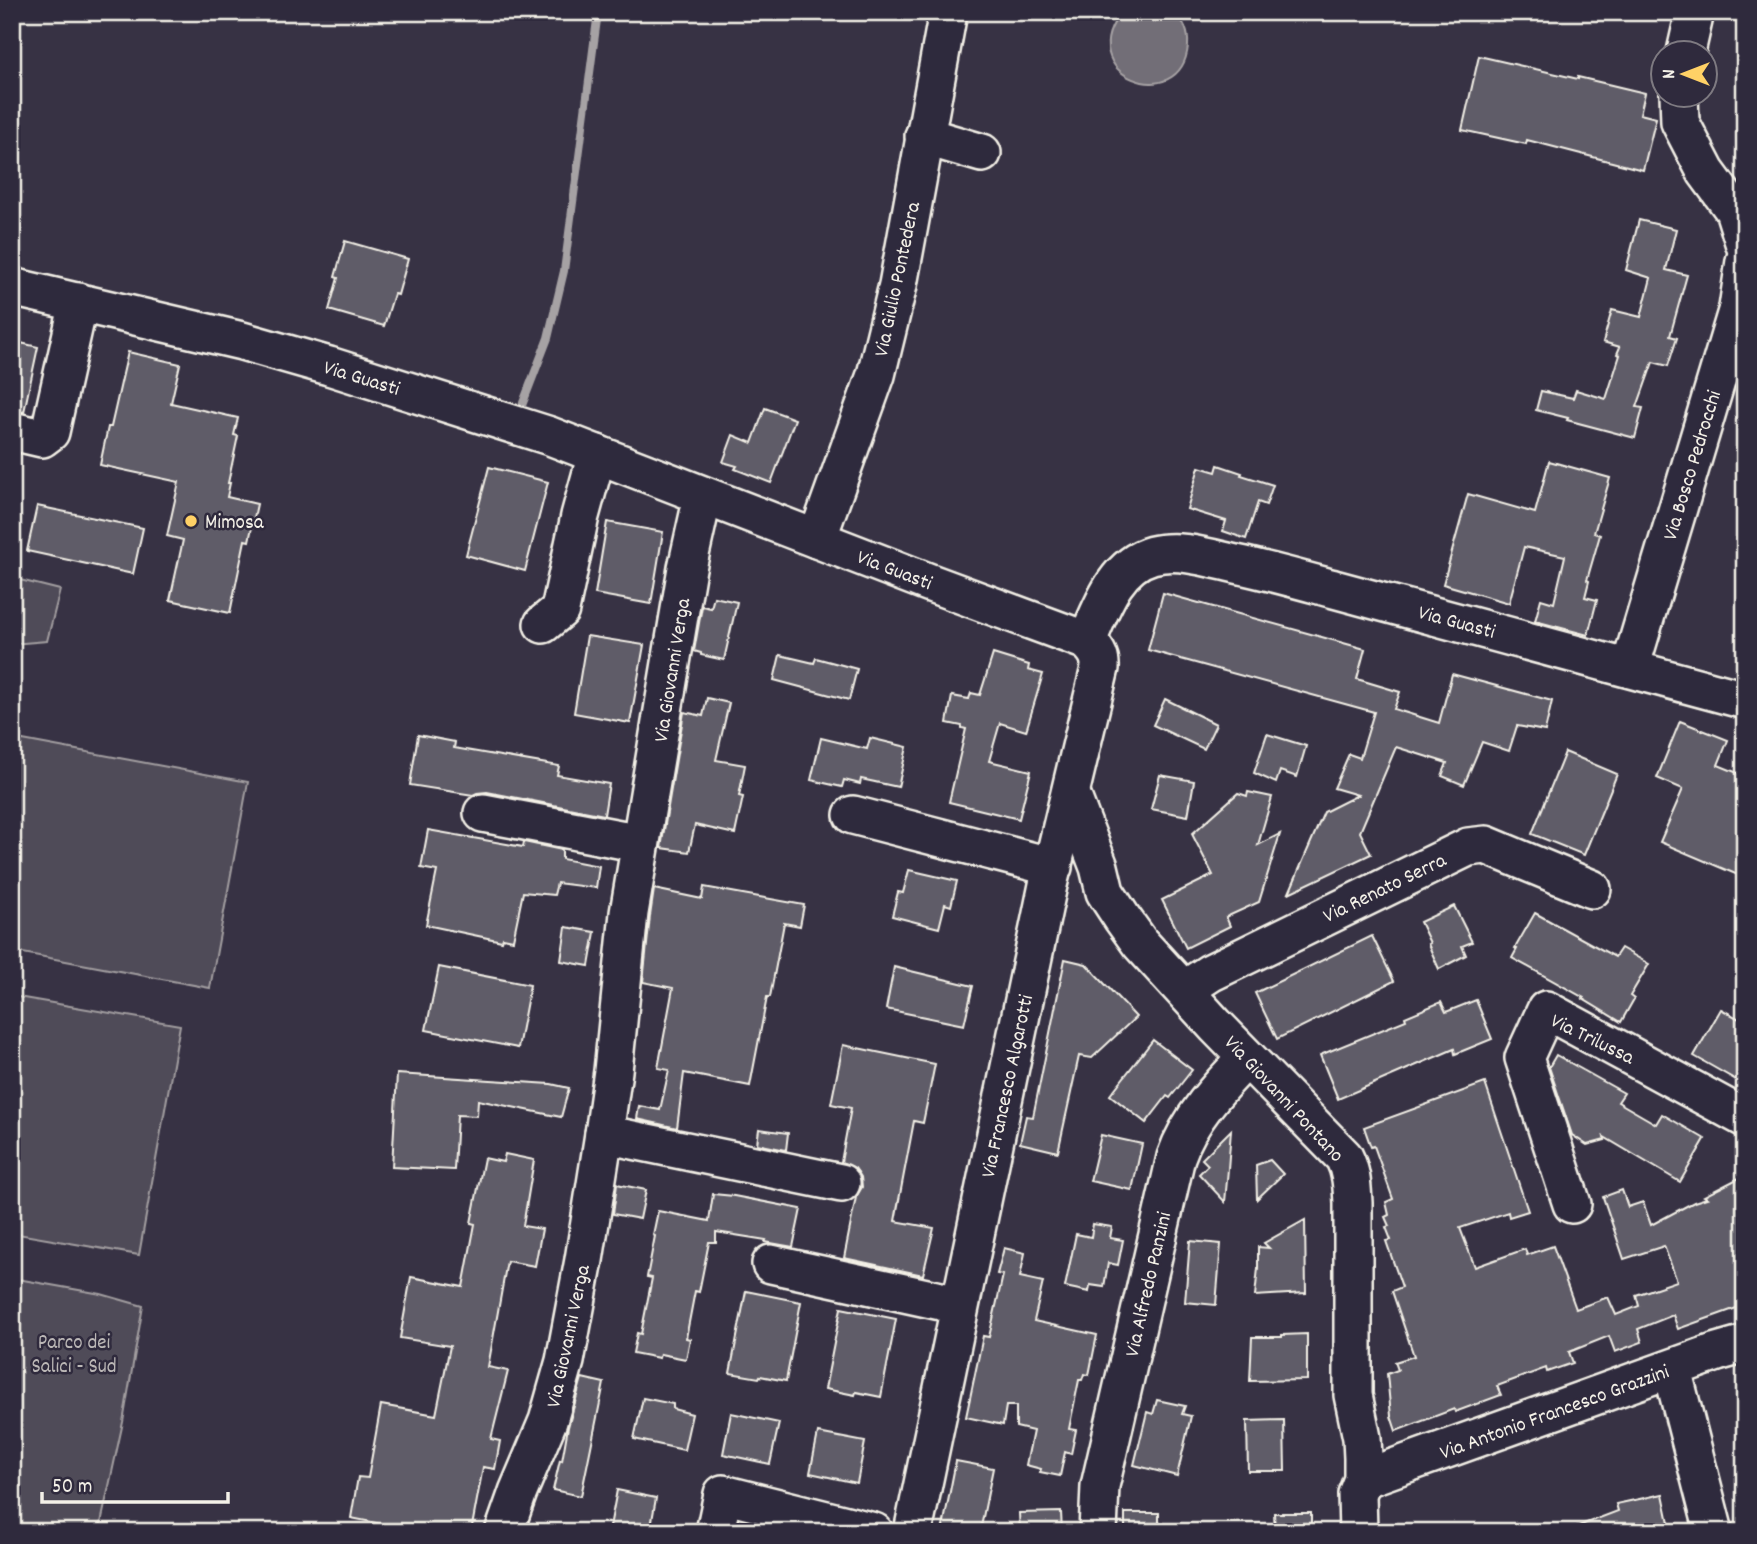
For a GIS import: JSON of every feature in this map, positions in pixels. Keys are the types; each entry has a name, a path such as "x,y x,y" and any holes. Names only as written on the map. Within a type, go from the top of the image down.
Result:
{"street":[{"name":"Via Giulio Pontedera","path":"817,539 876,375 898,285 948,12"},
{"path":"1689,38 1695,12"},
{"path":"1680,108 1680,122 1706,172 1734,210 1745,245"},
{"path":"924,136 982,153"},
{"name":"Via Bosco Pedrocchi","path":"1630,668 1738,308 1745,261"},
{"name":"Via Guasti","path":"12,287 242,341 550,436 1087,641 1122,573 1135,562 1152,555 1174,552 1267,571 1745,700"},
{"path":"12,431 42,438 50,432 79,302"},
{"path":"543,624 560,610 580,516 597,454"},
{"name":"Via Giovanni Verga","path":"504,1532 548,1421 565,1361 604,1134 629,913 640,844 687,568 699,514 706,497"},
{"name":"Via Francesco Algarotti","path":"913,1532 1052,867 1101,664 1094,648 1087,641"},
{"name":"Via Giovanni Pontano","path":"1071,794 1099,867 1105,892 1140,943 1344,1157 1349,1168 1353,1203 1353,1395 1362,1438 1363,1479 1357,1494 1358,1532"},
{"path":"483,813 640,844"},
{"path":"853,815 1052,867"},
{"name":"Via Renato Serra","path":"1184,990 1210,973 1468,847 1486,845 1592,889"},
{"name":"Via Trilussa","path":"1572,1204 1524,1058 1546,1010 1745,1118"},
{"name":"Via Alfredo Panzini","path":"1098,1532 1100,1486 1176,1157 1190,1125 1227,1078 1247,1058"},
{"path":"604,1134 841,1183"},
{"path":"771,1264 959,1305"},
{"name":"Via Antonio Francesco Grazzini","path":"1363,1479 1745,1344"},
{"path":"1672,1369 1714,1532"},
{"path":"715,1532 723,1494 874,1532"}],"green space":[{"path":"12,578 60,590 47,641 12,644"},
{"path":"12,738 248,782 210,988 12,951"},
{"path":"12,996 180,1025 139,1255 12,1233"},
{"name":"Parco dei Salici - Sud","path":"12,1278 101,1294 143,1306 123,1422 99,1532 12,1532"}],"shaded area":[{"path":"1122,12 1174,12 1181,19 1187,32 1188,46 1181,67 1167,79 1150,83 1132,79 1118,69 1109,53 1109,34"}],"building":[{"path":"1479,56 1645,93 1640,114 1656,118 1643,170 1527,140 1526,144 1462,130"},
{"path":"1639,220 1676,229 1666,270 1687,275 1670,336 1677,338 1668,366 1653,362 1637,407 1643,408 1635,438 1536,410 1541,391 1573,398 1576,390 1606,399 1620,355 1617,354 1620,347 1603,342 1612,310 1641,317 1651,278 1626,270"},
{"path":"345,241 408,259 398,295 394,294 384,326 329,310"},
{"path":"12,341 38,347 24,412 12,411"},
{"path":"128,352 180,364 171,403 238,418 234,435 238,436 227,497 257,504 249,541 245,540 230,613 170,600 183,540 167,536 179,482 100,465"},
{"path":"765,408 795,419 771,483 723,462 733,435 752,443"},
{"path":"1549,461 1610,478 1594,533 1600,535 1587,580 1589,581 1585,597 1597,600 1588,635 1535,621 1541,599 1554,603 1565,556 1524,547 1509,603 1443,584 1468,494 1535,513"},
{"path":"1218,465 1273,485 1266,505 1258,502 1246,539 1223,531 1226,521 1187,509 1199,467 1216,472"},
{"path":"489,467 548,482 525,571 466,555"},
{"path":"37,506 143,528 133,574 27,551"},
{"path":"607,522 663,532 651,604 595,594"},
{"path":"1163,593 1365,649 1357,679 1400,692 1394,709 1439,723 1452,674 1552,701 1545,731 1517,726 1509,751 1482,742 1464,785 1442,776 1447,763 1396,747 1360,832 1371,854 1289,893 1324,812 1358,795 1334,788 1349,754 1360,758 1374,712 1148,650"},
{"path":"714,597 737,602 724,660 694,651 702,606 711,608"},
{"path":"587,636 644,645 630,723 574,713"},
{"path":"993,654 1029,665 1028,670 1043,674 1026,731 1000,723 989,761 1031,771 1019,819 949,802 966,729 947,723 952,696 969,699 971,693 980,695"},
{"path":"780,655 814,663 816,658 857,669 849,700 774,680"},
{"path":"707,698 729,703 716,760 745,765 739,796 743,797 735,834 695,825 689,852 661,848 684,712 703,716"},
{"path":"1165,699 1216,724 1204,749 1153,725"},
{"path":"1680,721 1728,740 1718,765 1745,776 1745,878 1660,842 1683,789 1657,778"},
{"path":"1267,734 1306,746 1297,777 1280,771 1276,783 1254,773"},
{"path":"418,735 455,742 454,748 559,766 557,775 609,784 604,815 487,792 473,795 410,785"},
{"path":"821,738 867,749 870,738 907,747 898,787 861,779 860,784 844,780 842,787 811,780"},
{"path":"1565,752 1617,774 1584,855 1532,834"},
{"path":"1160,775 1194,781 1188,816 1151,809"},
{"path":"1248,792 1272,797 1258,845 1280,834 1259,902 1226,917 1230,926 1186,948 1162,900 1213,875 1192,834 1238,793 1247,796"},
{"path":"428,830 523,847 524,842 562,850 562,859 599,866 596,888 557,883 554,895 523,892 513,940 503,938 502,941 426,925 437,871 421,868"},
{"path":"909,870 957,881 951,906 945,904 939,928 892,916 898,892 903,893"},
{"path":"704,887 804,905 800,926 784,923 750,1086 684,1073 677,1128 637,1119 639,1106 660,1110 669,1070 658,1068 673,988 643,982 650,916 654,889 702,899"},
{"path":"1454,906 1472,942 1462,946 1466,955 1439,969 1420,922"},
{"path":"1535,913 1615,957 1621,948 1649,964 1630,996 1634,999 1621,1022 1512,958"},
{"path":"566,927 595,932 589,966 561,961"},
{"path":"1372,936 1394,981 1277,1039 1255,993"},
{"path":"1065,959 1086,964 1136,1017 1092,1058 1079,1056 1058,1152 1020,1143 1026,1116 1033,1117"},
{"path":"439,967 530,985 518,1048 426,1030"},
{"path":"894,967 973,986 964,1025 886,1009"},
{"path":"1476,1000 1492,1039 1455,1054 1454,1049 1338,1099 1320,1055 1406,1020 1405,1017 1441,1002 1446,1012"},
{"path":"1721,1009 1745,1022 1745,1085 1694,1056"},
{"path":"1153,1040 1192,1070 1146,1123 1110,1095"},
{"path":"843,1045 935,1064 923,1123 914,1121 895,1221 934,1228 923,1275 844,1258 856,1197 862,1187 861,1177 855,1168 841,1162 851,1108 831,1104"},
{"path":"1556,1055 1624,1093 1618,1102 1656,1124 1662,1114 1705,1139 1680,1182 1604,1137 1605,1140 1587,1145 1572,1135 1549,1067"},
{"path":"397,1074 551,1084 569,1088 561,1117 478,1100 477,1116 457,1115 454,1170 392,1167"},
{"path":"1485,1083 1528,1211 1509,1217 1508,1212 1460,1228 1475,1267 1525,1249 1527,1255 1553,1246 1576,1309 1608,1297 1616,1315 1639,1306 1636,1295 1677,1281 1664,1246 1624,1259 1603,1197 1622,1190 1628,1207 1643,1202 1651,1225 1707,1198 1704,1196 1745,1175 1745,1305 1678,1329 1673,1315 1638,1329 1642,1342 1615,1352 1609,1336 1569,1352 1573,1363 1547,1372 1546,1368 1497,1386 1501,1395 1396,1431 1391,1416 1387,1374 1398,1370 1395,1362 1414,1356 1392,1291 1402,1287 1386,1241 1391,1240 1386,1227 1389,1226 1385,1217 1389,1215 1386,1202 1393,1199 1374,1146 1371,1147 1364,1127"},
{"path":"759,1129 788,1133 786,1150 757,1144"},
{"path":"1231,1130 1225,1202 1199,1174 1208,1165 1202,1159"},
{"path":"1101,1135 1142,1144 1132,1190 1090,1181"},
{"path":"505,1154 534,1160 523,1226 542,1229 535,1266 507,1261 488,1367 508,1371 491,1439 500,1441 495,1469 483,1467 471,1532 426,1526 425,1532 422,1532 351,1518 358,1477 368,1478 381,1405 436,1415 450,1346 400,1338 411,1277 463,1287 475,1224 471,1223 484,1158 503,1162"},
{"path":"1270,1160 1283,1174 1257,1199 1256,1165"},
{"path":"617,1184 646,1190 640,1219 613,1214"},
{"path":"713,1194 801,1209 793,1247 716,1232 716,1242 709,1242 699,1292 695,1291 686,1338 690,1339 686,1359 633,1353 637,1333 641,1334 652,1278 647,1277 658,1211 709,1221"},
{"path":"1305,1220 1306,1293 1255,1296 1258,1247 1269,1248 1264,1243"},
{"path":"1093,1224 1112,1227 1110,1238 1123,1240 1118,1265 1108,1263 1104,1287 1090,1285 1089,1292 1065,1287 1076,1234 1091,1237"},
{"path":"1190,1241 1221,1244 1216,1305 1185,1302"},
{"path":"1004,1248 1025,1253 1020,1277 1043,1282 1034,1321 1097,1335 1089,1375 1084,1374 1082,1380 1079,1380 1069,1429 1076,1430 1071,1454 1065,1452 1060,1476 1040,1472 1041,1469 1026,1465 1033,1431 1016,1427 1016,1406 1006,1406 1003,1425 966,1417 983,1336 989,1337 1003,1275 997,1274"},
{"path":"746,1291 801,1302 786,1381 730,1373"},
{"path":"841,1308 896,1319 881,1397 825,1389"},
{"path":"1307,1334 1307,1380 1250,1381 1252,1337"},
{"path":"582,1378 604,1383 581,1496 553,1490"},
{"path":"643,1398 673,1404 673,1409 692,1414 684,1450 634,1439"},
{"path":"1157,1400 1185,1406 1182,1414 1191,1416 1177,1476 1134,1465 1147,1412 1153,1414"},
{"path":"731,1413 779,1423 770,1464 723,1454"},
{"path":"1284,1420 1285,1471 1248,1471 1247,1421"},
{"path":"818,1433 865,1442 857,1483 810,1473"},
{"path":"956,1461 993,1468 980,1532 942,1532"},
{"path":"617,1490 656,1498 650,1532 609,1532"},
{"path":"1663,1494 1671,1532 1568,1532 1618,1511 1616,1504"},
{"path":"1061,1512 1062,1532 1020,1532 1019,1513"},
{"path":"1125,1513 1159,1513 1159,1532 1125,1532"},
{"path":"1274,1513 1311,1513 1311,1532 1275,1532"}],"waterway":[{"path":"521,408 548,338 564,271 598,12"}],"place":[{"name":"Mimosa","path":"191,521"}]}
